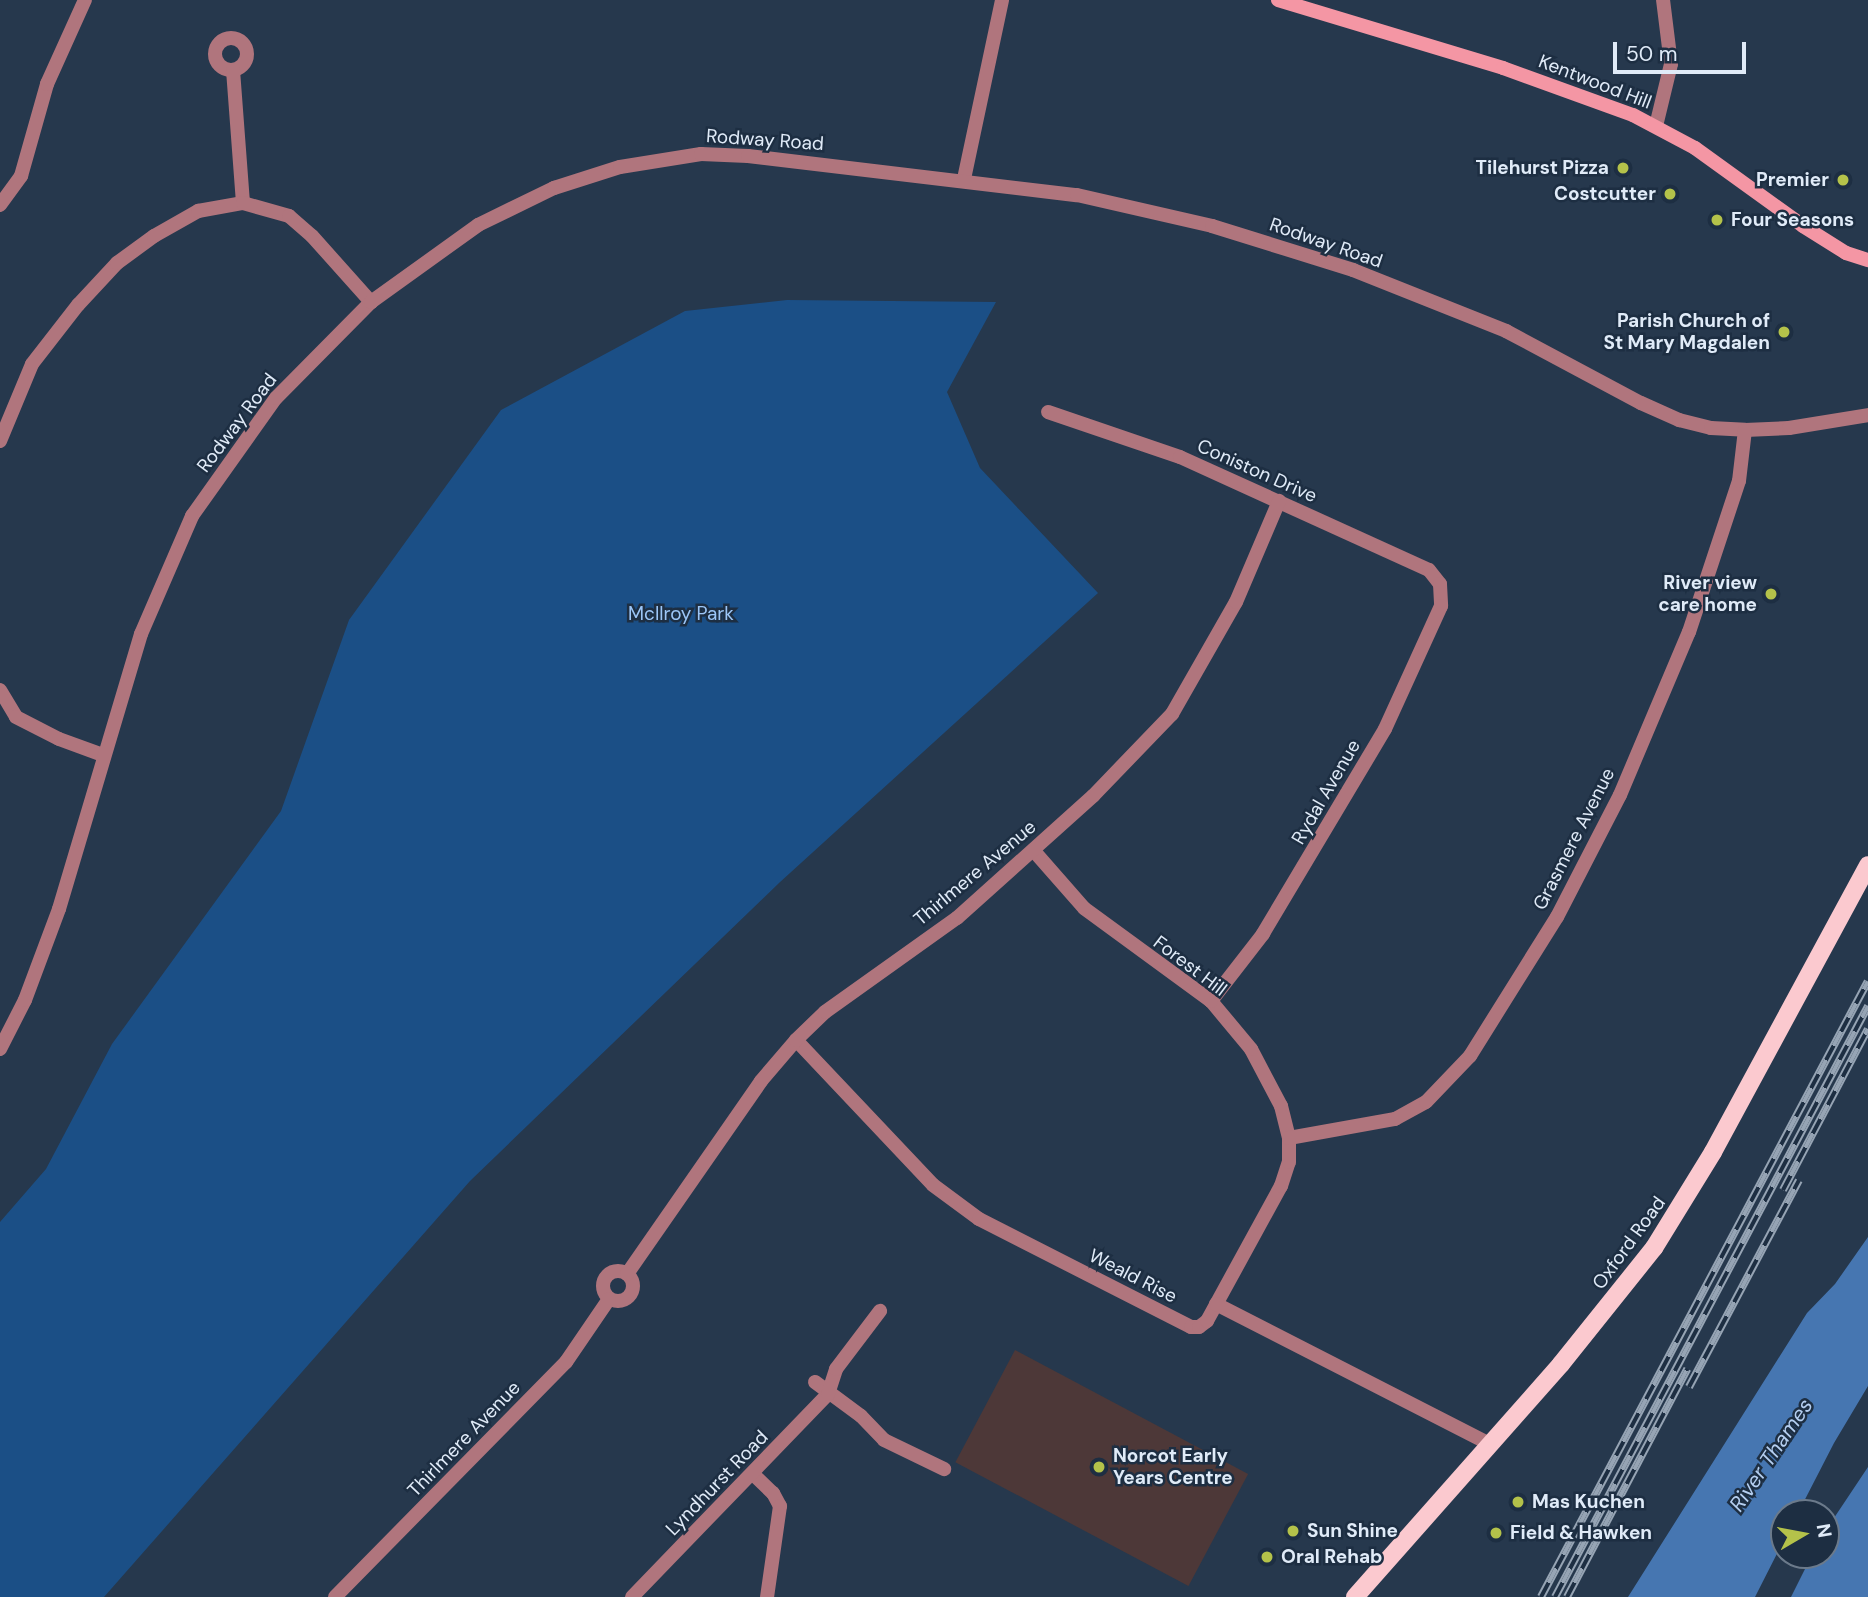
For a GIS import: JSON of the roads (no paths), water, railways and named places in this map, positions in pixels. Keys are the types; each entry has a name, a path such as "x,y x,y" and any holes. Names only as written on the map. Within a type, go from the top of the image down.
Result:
{"main road":[{"name":"Oxford Road","path":"1355,1597 1619,1295 1666,1232 1720,1140 1868,865"}],"street":[{"path":"0,205 21,176 47,84 85,0"},
{"path":"964,179 1002,0"},
{"path":"1656,126 1671,64 1663,0"},
{"name":"Kentwood Hill","path":"1283,1 1503,68 1605,103 1656,126 1695,148 1803,226 1846,253 1868,260"},
{"path":"233,70 243,202"},
{"name":"Rodway Road","path":"0,1049 25,1000 59,909 141,634 192,516 276,398 371,302 478,225 554,188 620,167 701,154 748,156 964,179 1077,195 1212,226 1340,266 1506,331 1641,403 1679,420 1711,428 1745,430 1789,428 1863,416"},
{"path":"0,441 32,364 78,305 117,263 154,236 198,211 243,202 289,216 312,236 371,302"},
{"name":"Coniston Drive","path":"1048,412 1180,457 1429,570 1440,584"},
{"name":"Grasmere Avenue","path":"1289,1138 1395,1119 1426,1102 1471,1056 1557,917 1620,795 1689,632 1739,481 1745,430"},
{"name":"Thirlmere Avenue","path":"627,1274 761,1081 796,1040 825,1012 957,918 1093,796 1172,715 1236,603 1279,501"},
{"name":"Rydal Avenue","path":"1210,1001 1282,905 1385,729 1441,606 1440,584"},
{"path":"0,690 16,717 71,745 103,755"},
{"name":"Forest Hill","path":"1032,850 1084,908 1210,1001 1251,1049 1281,1106 1289,1138"},
{"name":"Weald Rise","path":"796,1040 933,1185 979,1219 1191,1327 1199,1327 1207,1321 1280,1186 1289,1162 1289,1138"},
{"name":"Thirlmere Avenue","path":"618,1271 627,1274 632,1281 631,1294 619,1302 609,1299 602,1288 606,1276 618,1271"},
{"name":"Thirlmere Avenue","path":"335,1597 566,1362 609,1299"},
{"path":"1216,1304 1490,1444"},
{"name":"Lyndhurst Road","path":"632,1597 828,1394 836,1369 880,1311"},
{"path":"815,1382 860,1416 884,1440 944,1469"},
{"path":"753,1474 773,1493 780,1506 767,1597"}],"water":[{"name":"River Thames","path":"1868,1237 1868,1386 1805,1499 1770,1499 1770,1568 1755,1597 1628,1597 1807,1313 1835,1284"},
{"path":"1868,1467 1868,1597 1791,1597 1805,1569 1840,1569 1840,1509"}],"railway":[{"path":"1541,1597 1868,981"},
{"path":"1555,1597 1868,1006"},
{"path":"1783,1190 1868,1029"},
{"path":"1689,1387 1799,1180"},
{"path":"1567,1597 1687,1369"}],"place":[{"name":"Tilehurst Pizza","path":"1623,168"},
{"name":"Premier","path":"1843,180"},
{"name":"Costcutter","path":"1670,194"},
{"name":"Four Seasons","path":"1717,220"},
{"name":"Parish Church of St Mary Magdalen","path":"1784,332"},
{"name":"River view care home","path":"1771,594"},
{"name":"Norcot Early Years Centre","path":"1099,1467"},
{"name":"Mas Kuchen","path":"1518,1502"},
{"name":"Sun Shine","path":"1293,1531"},
{"name":"Field & Hawken","path":"1496,1533"},
{"name":"Oral Rehab","path":"1267,1557"}],"park label":[{"name":"McIlroy Park","path":"681,614"}]}
